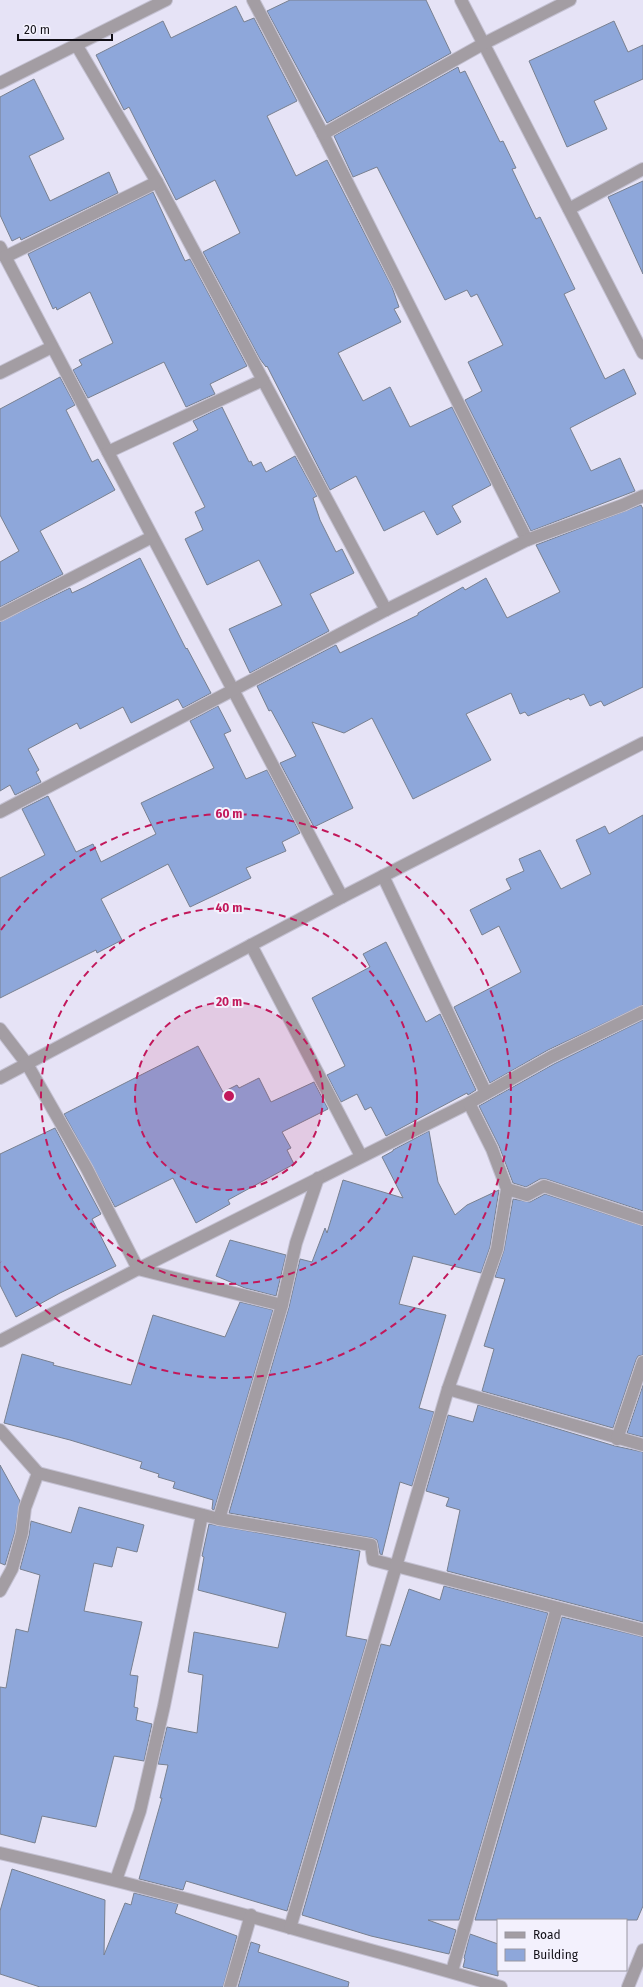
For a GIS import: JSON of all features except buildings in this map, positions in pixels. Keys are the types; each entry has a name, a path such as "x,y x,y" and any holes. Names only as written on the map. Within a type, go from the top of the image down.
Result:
{"street":[{"path":"0,83 77,46 166,0"},
{"path":"253,0 323,134 526,540"},
{"path":"461,0 643,353"},
{"path":"323,134 483,44 570,0"},
{"path":"77,46 157,182 386,610"},
{"path":"569,209 643,169"},
{"path":"157,182 3,252 342,897"},
{"path":"0,373 52,347"},
{"path":"108,452 263,380"},
{"path":"0,812 386,610 526,540 623,505 643,496"},
{"path":"0,615 152,537"},
{"path":"0,1078 342,897 643,743"},
{"path":"383,876 486,1093"},
{"path":"251,945 361,1156"},
{"path":"0,1341 138,1269 469,1103 551,1057 643,1012"},
{"path":"0,1029 28,1064 87,1169 138,1269 282,1305"},
{"path":"290,1928 448,1389 497,1249 507,1189 492,1149 469,1103"},
{"path":"219,1519 282,1305 296,1243 318,1178"},
{"path":"507,1189 527,1195 544,1186 643,1219"},
{"path":"617,1439 643,1362"},
{"path":"448,1389 617,1439 643,1445"},
{"path":"0,1430 38,1473 124,1493 219,1519 371,1545 373,1560 396,1564 643,1630"},
{"path":"0,1590 12,1569 22,1532 25,1508 38,1473"},
{"path":"116,1880 140,1811 164,1706 202,1515"},
{"path":"452,1971 557,1608"},
{"path":"0,1853 116,1880 251,1916 290,1928 452,1971 501,1987"},
{"path":"230,1987 251,1916"},
{"path":"628,1987 643,1950"}]}
